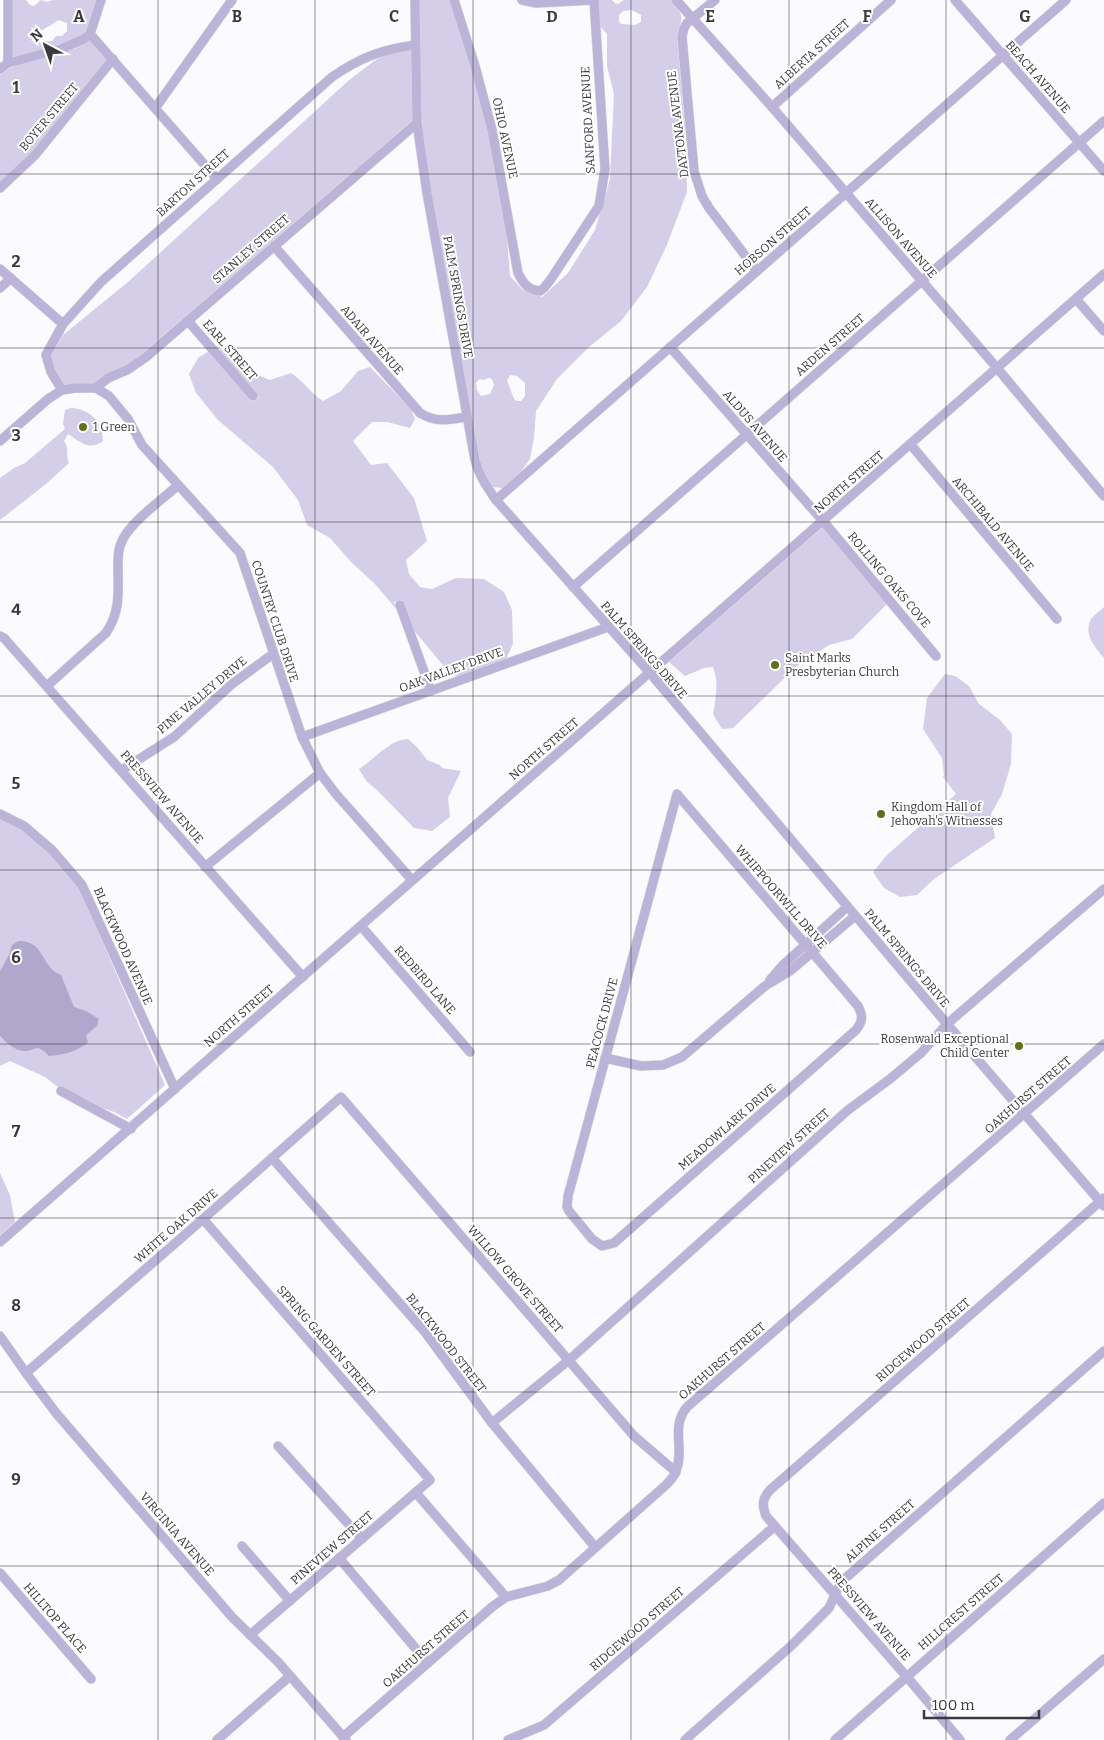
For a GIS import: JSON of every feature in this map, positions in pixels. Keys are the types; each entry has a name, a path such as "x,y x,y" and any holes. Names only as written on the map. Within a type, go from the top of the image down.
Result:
{"street":[{"path":"8,0 4,66 62,49 84,39 90,34 101,0"},
{"path":"156,108 232,0"},
{"name":"PALM SPRINGS DRIVE","path":"414,0 417,122 427,193 477,471 496,500 650,673 947,1024 1103,1202"},
{"name":"OHIO AVENUE","path":"454,0 475,66 492,130 518,273 523,284"},
{"path":"522,0 536,3 594,0"},
{"name":"SANFORD AVENUE","path":"523,284 540,291 544,288 599,206 605,169 594,0"},
{"name":"ALLISON AVENUE","path":"676,0 772,107 997,368 1104,496"},
{"path":"693,20 715,0"},
{"name":"ALBERTA STREET","path":"772,107 891,0"},
{"name":"BEACH AVENUE","path":"955,0 1104,170"},
{"name":"HOBSON STREET","path":"496,500 1066,0"},
{"name":"DAYTONA AVENUE","path":"693,20 684,28 682,37 694,171 702,196 709,208 757,271"},
{"path":"90,34 217,179"},
{"name":"BARTON STREET","path":"62,390 51,372 46,355 64,324 101,282 332,77 354,62 389,48 415,45"},
{"name":"BOYER STREET","path":"0,188 35,156 113,59"},
{"name":"STANLEY STREET","path":"96,388 108,378 127,370 146,357 417,122"},
{"name":"ARDEN STREET","path":"572,587 1104,122"},
{"name":"ADAIR AVENUE","path":"274,246 420,413 429,419 441,421 466,417"},
{"path":"0,269 64,324"},
{"name":"NORTH STREET","path":"0,1242 1104,274"},
{"path":"0,288 10,278"},
{"path":"1076,298 1104,331"},
{"name":"EARL STREET","path":"188,321 253,396"},
{"name":"ALDUS AVENUE","path":"670,347 823,521"},
{"path":"0,442 62,390 96,388"},
{"name":"COUNTRY CLUB DRIVE","path":"96,388 110,396 128,419 142,445 240,553 302,737 320,773 336,794 412,880"},
{"name":"ARCHIBALD AVENUE","path":"911,445 1057,619"},
{"path":"47,686 106,632 114,622 117,610 118,550 122,540 131,527 178,485"},
{"name":"ROLLING OAKS COVE","path":"823,521 936,656"},
{"path":"400,605 431,691"},
{"name":"OAK VALLEY DRIVE","path":"302,737 608,627"},
{"name":"PRESSVIEW AVENUE","path":"0,636 4,638 122,770 303,977"},
{"name":"PINE VALLEY DRIVE","path":"122,770 174,737 232,684 273,654"},
{"path":"206,867 320,773"},
{"name":"WHIPPOORWILL DRIVE","path":"677,794 858,1006 862,1012 862,1019"},
{"name":"PEACOCK DRIVE","path":"602,1246 582,1228 567,1206 568,1196 677,794"},
{"name":"BLACKWOOD AVENUE","path":"0,814 24,826 52,850 82,885 175,1089"},
{"name":"PINEVIEW STREET","path":"492,1423 568,1360 848,1110 921,1053 947,1024 1104,888"},
{"path":"765,986 782,964 848,906"},
{"path":"605,1058 641,1066 664,1065 682,1057 765,986 790,972 855,916"},
{"name":"REDBIRD LANE","path":"361,926 470,1052"},
{"name":"MEADOWLARK DRIVE","path":"602,1246 614,1243 856,1030 862,1019"},
{"name":"OAKHURST STREET","path":"344,1739 428,1663 506,1597 548,1586 559,1580 667,1484 676,1472 679,1460 678,1422 681,1414 687,1407 1104,1044"},
{"path":"61,1092 130,1129"},
{"name":"WILLOW GROVE STREET","path":"341,1096 634,1436 676,1472"},
{"name":"WHITE OAK DRIVE","path":"26,1373 341,1096"},
{"name":"BLACKWOOD STREET","path":"272,1158 425,1332 492,1423 595,1547"},
{"name":"RIDGEWOOD STREET","path":"762,1504 764,1497 770,1490 1103,1202"},
{"name":"SPRING GARDEN STREET","path":"203,1219 430,1480"},
{"name":"VIRGINIA AVENUE","path":"0,1336 56,1413 232,1617 290,1676 344,1739"},
{"name":"ALPINE STREET","path":"685,1740 791,1646 829,1608 841,1582 1104,1351"},
{"path":"278,1446 362,1539"},
{"name":"PINEVIEW STREET","path":"250,1635 430,1480"},
{"path":"416,1492 506,1597"},
{"name":"HILLCREST STREET","path":"834,1740 1104,1503"},
{"name":"PRESSVIEW AVENUE","path":"762,1504 766,1516 836,1594 960,1740"},
{"name":"RIDGEWOOD STREET","path":"508,1740 544,1725 775,1526"},
{"path":"242,1546 290,1601"},
{"path":"338,1558 428,1663"},
{"name":"HILLTOP PLACE","path":"0,1573 91,1679"},
{"path":"1010,1740 1104,1659"},
{"path":"217,1740 290,1676"}],"shaded area":[{"path":"12,0 26,0 30,5 34,6 41,0 47,2 53,0 96,0 89,26 82,35 53,47 12,57","holes":["59,20 67,23 67,31 62,36 56,36 52,41 44,41 40,36 41,31"]},
{"path":"419,0 450,0 471,66 488,131 507,238 510,276 522,289 542,297 568,273 595,230 610,178 614,94 607,66 607,34 599,25 598,0 612,0 618,4 624,0 670,0 681,14 677,37 685,127 687,192 666,247 647,287 621,321 589,347 557,379 536,411 530,459 520,473 503,488 492,487 479,460 431,193 421,124 423,123 421,121","holes":["632,10 641,15 641,22 635,25 621,24 619,15 623,11","510,375 517,376 525,383 525,396 521,401 516,401 507,381","479,379 492,379 494,385 490,394 481,396 477,390 476,383"]},
{"path":"90,40 108,59 32,152 0,182 0,75 21,64 68,51"},
{"path":"411,50 413,120 143,353 125,366 105,375 94,384 75,383 63,386 55,371 51,356 63,335 128,282 348,81 385,55"},
{"path":"219,350 225,350 256,374 270,380 291,373 323,401 341,391 358,371 370,367 410,408 415,419 410,428 387,422 372,422 353,441 371,465 387,463 414,498 427,541 406,560 409,574 420,587 432,589 456,578 484,579 504,592 512,610 513,644 506,659 458,676 451,675 412,628 402,600 394,602 398,611 374,583 351,562 330,538 307,525 298,500 273,467 218,420 196,393 189,374 198,358 209,351 253,402 259,397"},
{"path":"71,408 84,411 98,422 103,441 98,444 89,445 68,434 64,441 67,447 69,463 46,484 0,520 0,478 25,463 65,429 63,424 65,410"},
{"path":"823,527 887,604 852,639 829,645 798,665 733,728 722,729 713,714 716,684 713,667 704,668 685,676 669,662"},
{"path":"1104,607 1104,658 1090,637 1089,626 1094,615"},
{"path":"945,674 955,676 969,686 979,704 1000,720 1012,734 1011,764 1002,794 991,814 995,838 934,879 917,895 900,897 884,888 873,872 887,855 956,794 943,777 942,758 923,729 927,698"},
{"path":"408,739 427,760 440,765 442,768 461,771 448,798 450,817 432,831 414,828 367,782 359,769 388,746"},
{"path":"0,819 22,830 49,852 78,886 165,1085 127,1119 58,1087 45,1077 10,1061 0,1066"},
{"path":"18,941 33,945 38,949 50,967 61,975 74,1007 86,1011 99,1019 97,1026 86,1035 88,1043 79,1049 69,1053 49,1056 38,1048 28,1051 17,1050 0,1036 0,971 12,945"},
{"path":"0,1173 10,1195 15,1222 0,1235"}],"place":[{"name":"1 Green","path":"83,427"},
{"name":"Saint Marks Presbyterian Church","path":"775,665"},
{"name":"Kingdom Hall of Jehovah's Witnesses","path":"881,814"},
{"name":"Rosenwald Exceptional Child Center","path":"1019,1046"}]}
